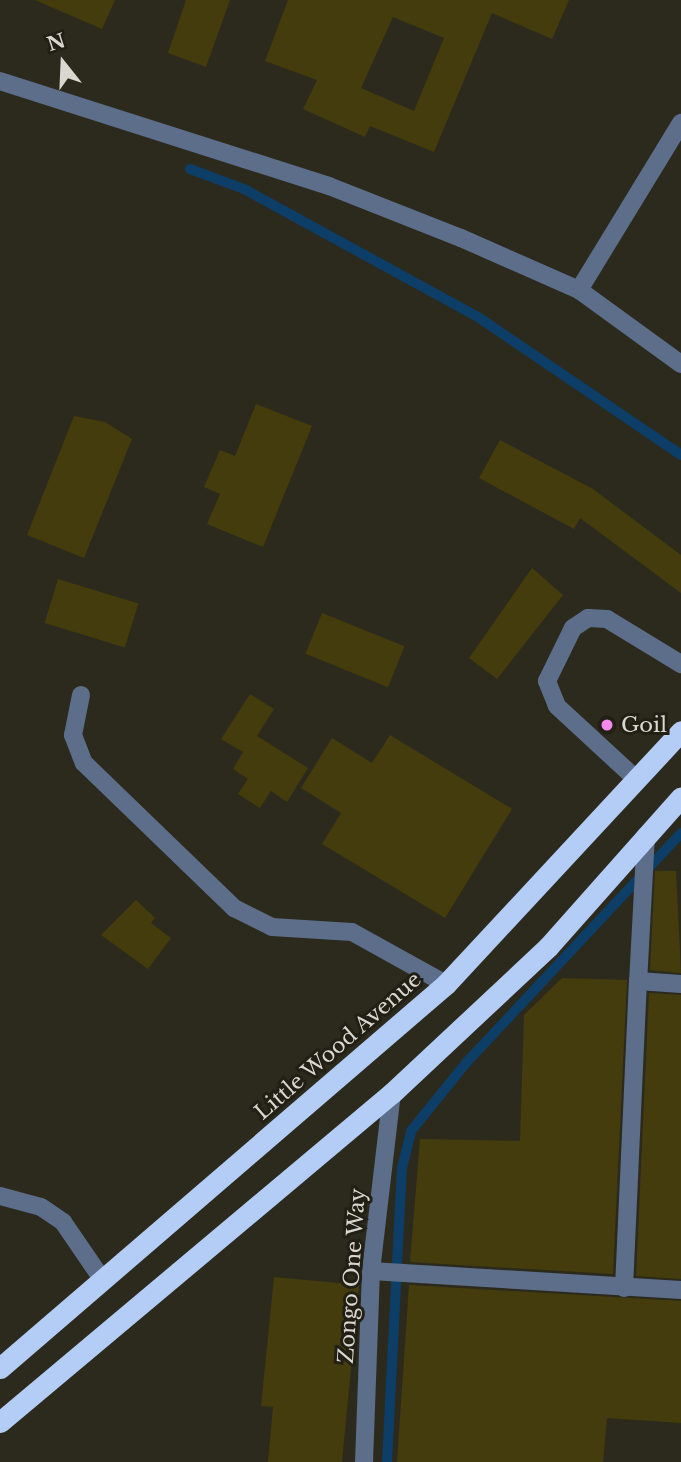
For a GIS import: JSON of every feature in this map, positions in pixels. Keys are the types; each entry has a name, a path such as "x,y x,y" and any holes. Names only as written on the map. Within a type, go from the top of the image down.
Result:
{"highway":[{"name":"Little Wood Avenue","path":"0,1368 446,984 681,731"},
{"path":"0,1422 392,1093 548,947 681,797"}],"street":[{"path":"0,81 329,186 579,290 681,364"},
{"path":"579,290 681,123"},
{"path":"636,779 557,706 547,681 573,628 588,618 607,619 681,664"},
{"path":"81,695 73,735 83,763 234,908 272,927 352,932 446,984"},
{"path":"624,1288 646,835"},
{"path":"638,981 681,984"},
{"name":"Zongo One Way","path":"364,1462 371,1271 392,1093"},
{"path":"0,1196 41,1207 63,1223 102,1279"},
{"path":"371,1271 681,1290"}],"building":[{"path":"35,0 115,0 102,29"},
{"path":"186,0 230,0 206,67 168,53"},
{"path":"288,0 569,0 552,39 492,13 434,152 370,126 365,137 303,109 317,80 265,61","holes":["393,17 444,38 414,111 361,88"]},
{"path":"256,404 312,426 263,547 207,524 220,494 204,487 220,450 235,456"},
{"path":"74,416 105,422 132,439 84,558 27,535"},
{"path":"500,440 593,489 681,555 681,593 580,518 574,529 479,478"},
{"path":"532,568 563,595 497,679 469,658"},
{"path":"58,579 138,604 125,648 45,623"},
{"path":"322,613 405,646 388,687 306,654"},
{"path":"250,694 274,709 257,736 308,768 287,802 271,791 260,808 238,794 248,779 233,769 243,752 221,739"},
{"path":"390,735 512,809 445,918 322,844 341,813 301,788 332,738 372,763"},
{"path":"655,871 676,871 681,973 650,970"},
{"path":"136,900 155,918 151,923 171,938 148,969 101,935"},
{"path":"562,978 627,980 613,1274 410,1262 420,1139 520,1141 524,1015"},
{"path":"649,993 681,995 681,1279 636,1276"},
{"path":"274,1277 359,1285 342,1462 268,1462 273,1407 261,1406"},
{"path":"409,1285 681,1301 681,1423 607,1418 603,1462 397,1462"}],"waterway":[{"path":"190,169 244,189 481,319 681,455"},
{"path":"387,1462 402,1168 411,1131 466,1063 681,833"}],"place":[{"name":"Goil","path":"607,725"}]}
